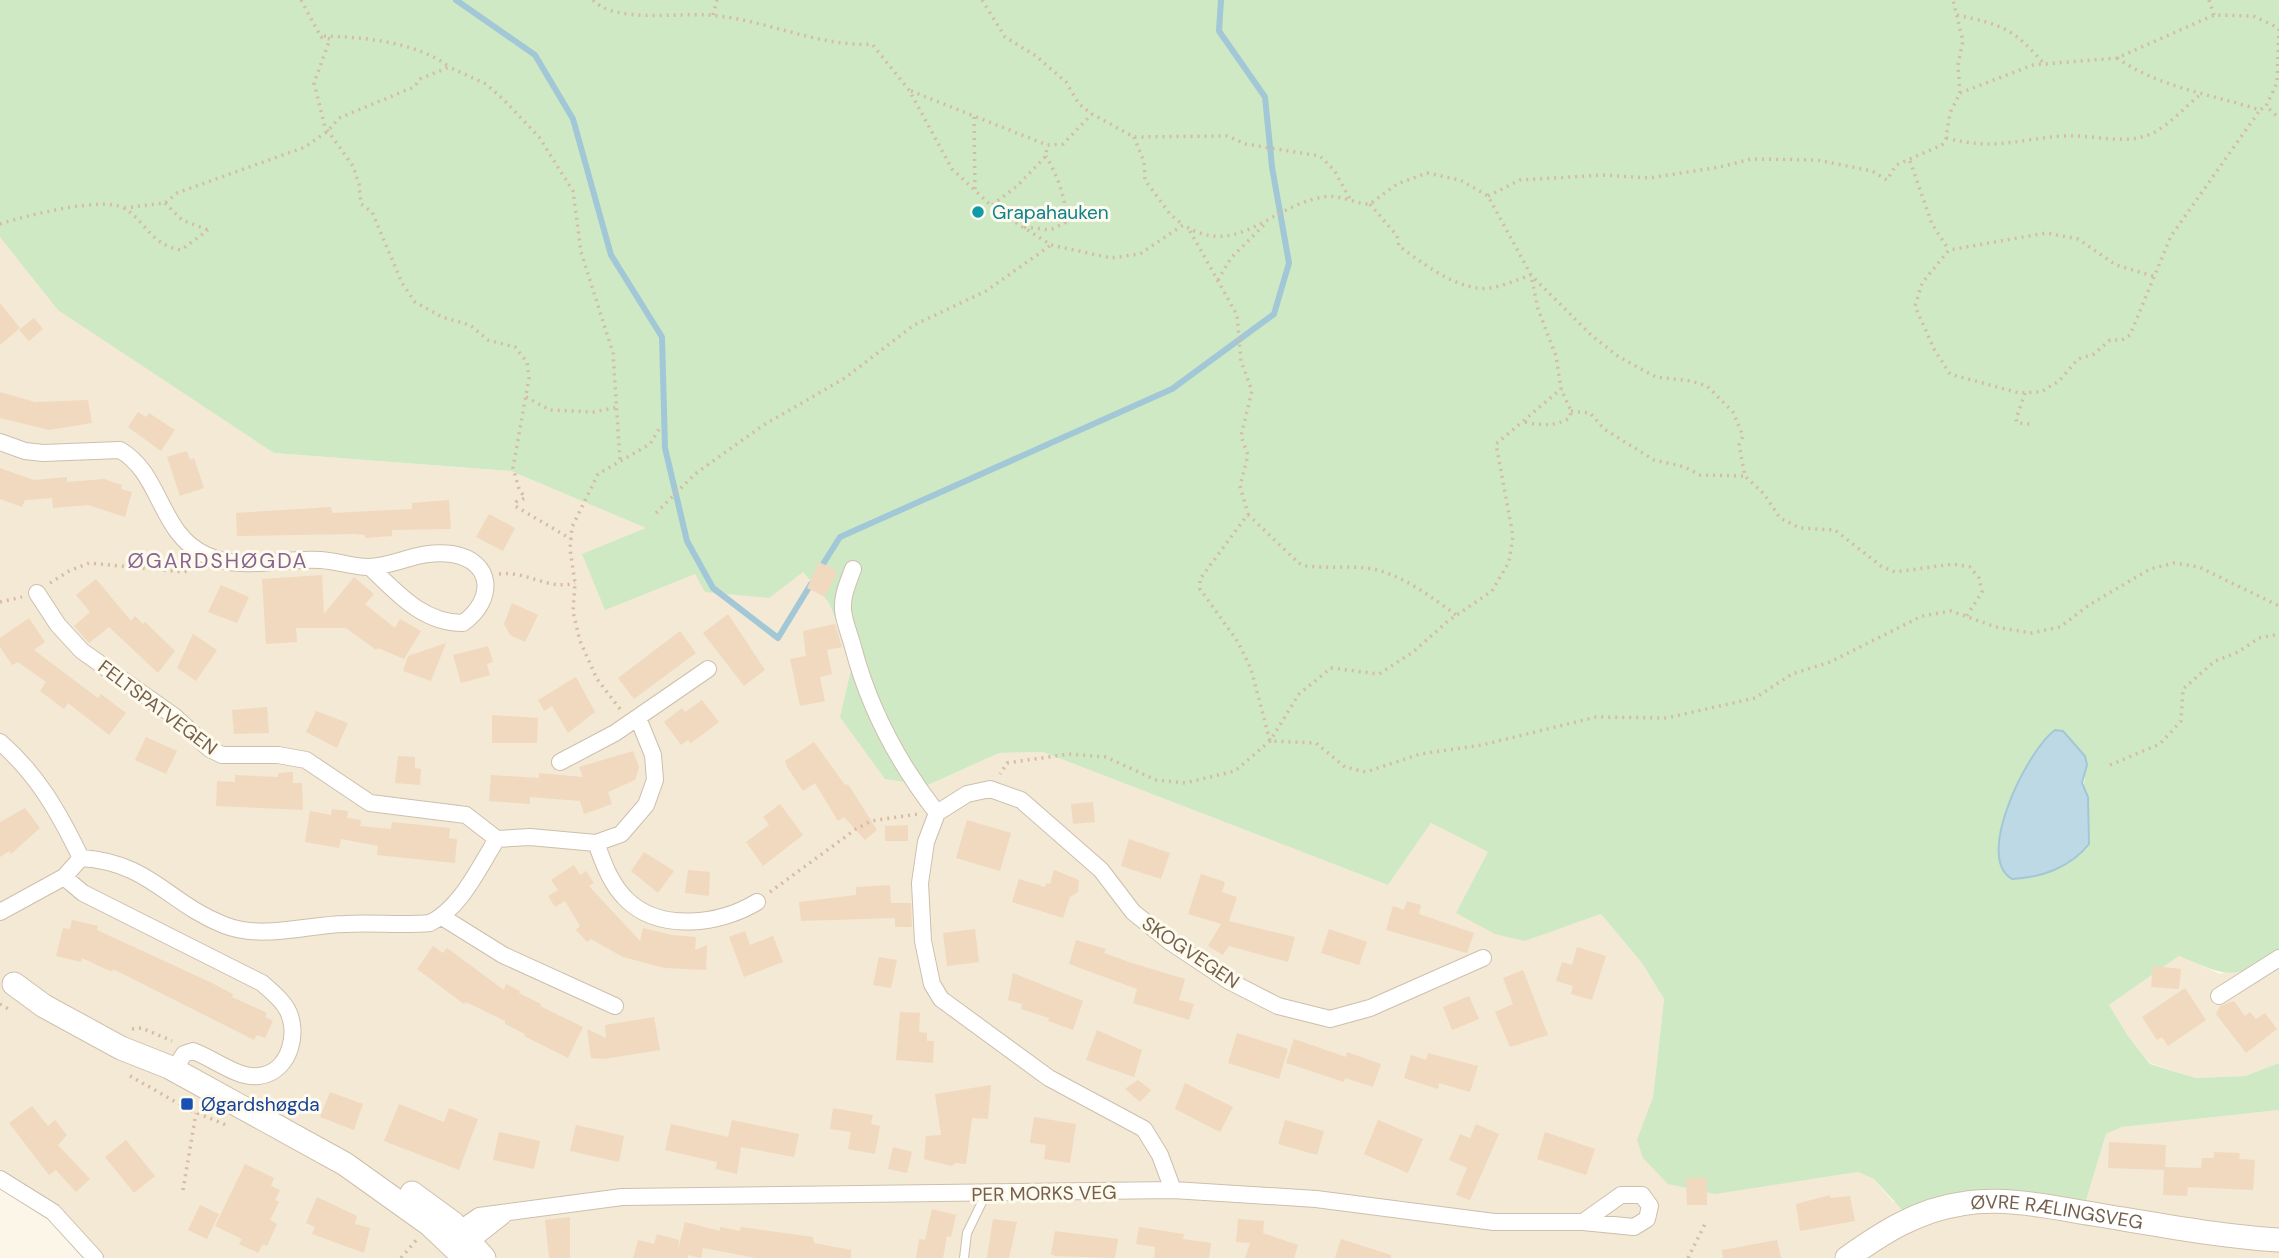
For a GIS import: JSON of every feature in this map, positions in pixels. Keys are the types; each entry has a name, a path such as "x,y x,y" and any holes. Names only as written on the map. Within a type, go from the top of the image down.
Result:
{"main road":[{"path":"7,981 50,994 103,1020 144,1044 172,1068 345,1164 370,1184 467,1247"},
{"name":"ØVRE RÆLINGSVEG","path":"1847,1258 1887,1231 1922,1214 1961,1203 1999,1201 2203,1233 2279,1240"}],"street":[{"path":"0,442 25,451 43,453 120,450 130,456 147,475 175,529 202,554 219,560 245,565 320,560 370,567 411,555 454,555 470,562 483,576 486,589 484,603 475,615 463,623 445,623 427,616 404,600 370,567"},
{"path":"853,569 844,592 843,612 860,675 911,780 937,813"},
{"name":"FELTSPATVEGEN","path":"37,593 58,625 82,651 159,704 210,749 222,755 278,755 306,760 370,803 466,815 481,823 497,839"},
{"path":"560,762 638,718 708,669"},
{"path":"81,858 105,859 125,866 145,875 204,915 247,931 346,923 430,923 442,917 455,904 497,839 530,837 596,843 621,834 646,805 655,780 653,755 638,718"},
{"path":"0,742 37,778 55,803 81,858"},
{"path":"990,789 967,794 937,813 926,842 920,883 923,941 932,984 941,999 1049,1078 1144,1129 1160,1155 1173,1190"},
{"name":"SKOGVEGEN","path":"990,789 1021,800 1031,808 1101,870 1133,912 1169,941 1229,981 1278,1006 1330,1019 1370,1008 1483,958"},
{"path":"596,843 609,877 640,911 682,920 715,920 737,914 757,902"},
{"path":"0,912 64,877 81,858"},
{"path":"64,877 83,893 103,904 262,983 281,1000 291,1016 290,1048 282,1063 269,1073 251,1076 189,1051 172,1068"},
{"path":"442,917 503,955 615,1006"},
{"path":"2219,996 2279,958"},
{"path":"0,1178 53,1212 94,1258"},
{"name":"PER MORKS VEG","path":"467,1247 505,1214 622,1197 1173,1190 1316,1199 1494,1222 1583,1222"}],"lane":[{"path":"964,1258 967,1233 986,1194"}],"path":[{"path":"301,0 321,37 330,38"},
{"path":"593,0 601,9 624,14 713,15 753,21 844,46 872,44 909,90 952,170 991,205 1051,244 1111,258 1130,256 1140,254 1183,225"},
{"path":"713,15 718,0"},
{"path":"982,0 1005,37 1036,56 1066,82 1079,104 1134,137 1227,136 1246,144 1320,156 1334,170 1350,199"},
{"path":"1488,196 1520,180 1603,175 1649,178 1720,167 1751,159 1817,160 1872,171 1887,180 1896,165 1942,145 1946,138 1951,113 1960,93 1958,65 1963,41 1953,0"},
{"path":"2209,0 2214,15"},
{"path":"1957,15 2000,24 2023,40 2045,65"},
{"path":"1960,93 2033,65 2117,58 2214,15 2253,16 2279,29 2277,83 2266,106 2260,110 2171,236 2130,335 2122,340 2110,340 2094,354 2078,359 2059,380 2041,392 2025,393 1950,374 1939,358 1915,306 1922,283 1949,250 2046,233 2078,239 2116,265 2154,276"},
{"path":"330,38 324,36 386,44 435,56 449,67 486,84 539,137 573,191 581,252 613,353 619,407 620,460"},
{"path":"330,38 314,83 328,131 353,166 359,184 360,204 372,212 402,283 415,302 442,317 470,325 488,340 515,347 527,362 529,378 513,468 519,489 525,498 515,506 571,539"},
{"path":"2117,58 2136,71 2164,84 2260,110"},
{"path":"0,224 65,208 107,205 124,208 164,203 177,193 305,146 328,131 339,118 414,86 420,79 449,67"},
{"path":"909,90 1047,145 1063,144 1092,114"},
{"path":"1946,138 1971,144 2004,145 2063,136 2125,140 2154,132 2201,94"},
{"path":"2266,106 2279,118"},
{"path":"974,117 975,191"},
{"path":"1134,137 1144,162 1145,180 1170,214 1201,236 1228,237 1254,229 1291,206 1322,197 1370,204 1397,184 1427,173 1460,180 1488,196 1531,275 1591,335 1619,357 1656,377 1691,381 1707,386 1733,412 1742,429 1740,445 1745,476 1764,494 1780,517 1800,528 1835,530 1888,569 1913,572 1953,564 1970,567 1979,578 1982,592 1966,617"},
{"path":"1023,227 1050,230 1065,223 1066,211 1054,169 1046,156 1047,145"},
{"path":"991,205 1017,186 1046,156"},
{"path":"1910,161 1932,224 1949,250"},
{"path":"124,208 151,237 170,248 181,250 208,230 191,226 164,203"},
{"path":"1370,204 1397,236 1399,246 1453,280 1478,288 1499,286 1531,275"},
{"path":"1218,280 1231,258 1270,219"},
{"path":"1189,229 1237,315 1241,361 1252,391 1241,436 1248,455 1240,486 1248,514 1284,546 1289,559 1303,566 1376,570 1405,582 1456,615"},
{"path":"656,513 695,474 762,426 845,378 914,325 986,291 1051,244"},
{"path":"1525,422 1540,425 1559,424 1570,418 1571,411 1561,389 1556,356 1538,309 1531,275"},
{"path":"990,789 1007,763 1069,754 1106,757 1156,780 1185,783 1235,771 1270,741 1299,694 1331,668 1379,674 1413,652 1456,615 1492,591 1509,562 1513,536 1496,444 1561,389"},
{"path":"2025,393 2016,419 2017,423 2031,424"},
{"path":"526,397 550,410 593,412 619,407"},
{"path":"1571,411 1590,414 1604,429 1654,460 1685,467 1700,475 1745,476"},
{"path":"638,718 623,711 597,679 580,641 573,612 575,583 571,539 572,527 598,474 650,444 659,429"},
{"path":"1248,514 1200,579 1200,589 1238,642 1251,669 1270,741"},
{"path":"0,602 37,593 69,570 89,563 184,572 219,560"},
{"path":"1270,741 1316,743 1345,767 1366,772 1420,754 1482,745 1596,717 1667,718 1755,698 1792,674 1830,662 1922,616 1951,611 1996,627 2031,633 2060,627 2089,605 2150,569 2174,563 2199,567 2279,606"},
{"path":"483,576 515,572 562,587 575,583"},
{"path":"2110,765 2160,744 2180,721 2183,690 2208,667 2259,638 2279,634"},
{"path":"757,902 848,834 872,821 902,814 937,813"},
{"path":"0,1004 15,1012"},
{"path":"132,1030 138,1027 150,1030 189,1051"},
{"path":"121,1071 196,1113 230,1126"},
{"path":"183,1191 196,1113"},
{"path":"1688,1258 1706,1222"},
{"path":"401,1258 421,1234 413,1228"}],"shaded area":[{"path":"0,237 274,453 511,471 649,529 803,572 829,603 853,662 928,785 999,753 1043,752 1388,885 1431,823 1488,852 1525,941 1601,914 1642,963 1664,999 1653,1097 1640,1139 1813,1179 1858,1172 1874,1179 1893,1202 1997,1204 2081,1217 2106,1134 2122,1127 2279,1110 2279,1258 91,1258 65,1225 0,1178"},
{"path":"2279,954 2279,1063 2245,1076 2196,1078 2150,1063 2128,1036 2109,1005 2179,956 2220,974"}],"green space":[{"path":"0,0 2279,0 2279,954 2251,969 2229,973 2179,956 2109,1005 2150,1064 2196,1078 2245,1076 2279,1063 2279,1110 2122,1127 2106,1134 2081,1217 2047,1205 1906,1214 1874,1179 1858,1172 1715,1194 1668,1184 1643,1158 1637,1140 1653,1097 1664,999 1642,963 1601,914 1525,941 1495,934 1456,913 1488,852 1431,823 1388,885 1043,752 999,753 928,785 885,779 840,717 853,662 829,603 803,572 769,598 705,592 695,574 605,610 582,554 646,528 511,471 274,453 58,310 0,237","holes":["2063,731 2079,749 2085,777 2083,789 2088,797 2089,843 2036,877 2012,879 2002,864 2000,846 2001,829 2012,797 2030,770"]}],"water":[{"path":"2055,730 2063,731 2085,756 2087,765 2082,783 2088,797 2089,844 2073,859 2055,870 2012,879 2002,867 1999,849 2002,827 2020,779 2044,741"}],"building":[{"path":"0,303 20,328 0,345"},
{"path":"34,318 43,329 29,341 19,330"},
{"path":"0,392 35,402 88,400 92,423 49,430 0,418"},
{"path":"138,412 146,417 149,413 175,430 161,451 128,427"},
{"path":"187,451 190,460 194,458 204,488 180,496 167,457"},
{"path":"0,468 34,480 67,477 67,482 104,479 122,485 121,489 132,492 125,517 88,505 53,508 52,498 25,500 22,507 0,499"},
{"path":"449,500 451,529 392,530 392,536 365,538 365,535 354,534 237,536 236,513 331,507 332,513 412,509 412,503"},
{"path":"489,514 515,528 503,551 476,537"},
{"path":"819,562 838,571 825,597 807,588"},
{"path":"322,575 324,614 354,577 374,594 365,604 395,628 400,619 421,631 404,659 378,648 376,650 346,628 296,628 297,642 266,644 262,579"},
{"path":"96,579 131,621 135,616 143,624 145,622 175,651 158,673 109,627 89,643 74,626 90,612 76,595"},
{"path":"221,585 249,597 237,623 208,612"},
{"path":"512,603 538,615 525,642 510,635 504,624"},
{"path":"728,614 765,670 744,686 703,633"},
{"path":"29,618 45,642 34,650 98,698 101,694 126,713 109,735 68,703 64,709 40,691 46,682 18,662 12,665 0,647 0,638"},
{"path":"835,624 842,647 827,650 832,674 820,677 825,701 800,706 790,659 806,656 803,631"},
{"path":"680,631 696,653 634,699 618,678"},
{"path":"193,634 217,650 196,681 177,668"},
{"path":"446,643 431,681 403,671 408,656"},
{"path":"488,646 493,662 487,664 490,675 461,683 453,655"},
{"path":"576,677 595,712 568,733 552,706 544,711 538,700"},
{"path":"702,700 719,722 691,743 688,740 681,745 664,722 682,708 685,712"},
{"path":"267,707 269,733 234,734 232,710"},
{"path":"316,711 348,723 337,748 306,732"},
{"path":"492,715 538,718 537,743 492,743"},
{"path":"146,737 177,751 166,774 135,760"},
{"path":"814,742 845,785 848,784 877,830 865,840 844,817 838,821 815,783 803,791 787,767 785,761"},
{"path":"633,751 639,767 635,780 608,792 612,804 584,814 580,801 530,797 530,804 489,801 491,775 539,778 539,773 583,777 579,767"},
{"path":"398,756 415,757 415,768 421,769 420,785 395,783"},
{"path":"293,772 293,783 302,783 303,810 216,806 217,781 235,782 235,775 278,777 278,773"},
{"path":"1093,802 1095,822 1073,824 1071,804"},
{"path":"780,804 803,835 763,866 746,842 769,825 763,817"},
{"path":"25,808 40,828 11,854 9,851 0,857 0,822"},
{"path":"332,809 348,811 347,818 361,820 360,826 391,829 392,822 450,828 449,838 457,839 455,863 377,855 378,846 341,839 339,848 305,842 310,811 331,815"},
{"path":"967,820 1011,833 1000,871 956,858"},
{"path":"908,825 908,841 885,841 885,826"},
{"path":"1129,839 1170,853 1161,879 1121,866"},
{"path":"644,852 674,871 658,893 631,871"},
{"path":"574,865 580,875 586,871 594,883 589,886 640,941 643,928 696,937 695,950 707,945 706,970 665,968 623,957 591,939 587,942 576,930 580,926 565,901 555,907 548,896 558,890 551,880"},
{"path":"688,870 710,872 709,896 685,893"},
{"path":"1054,870 1079,880 1078,892 1070,897 1063,918 1012,902 1019,879 1045,887 1046,883 1050,884"},
{"path":"1201,874 1225,882 1222,892 1237,897 1229,921 1295,937 1288,962 1229,946 1223,955 1208,946 1221,924 1188,914"},
{"path":"890,885 891,903 911,903 912,927 895,927 895,918 801,921 799,902 856,895 856,887"},
{"path":"1407,901 1421,905 1419,914 1474,933 1467,953 1386,930 1393,906 1404,910"},
{"path":"72,920 98,926 97,930 212,983 233,994 232,997 267,1013 265,1017 273,1021 265,1038 257,1035 254,1040 113,969 112,972 82,958 81,962 56,956 63,928 70,929"},
{"path":"975,929 979,962 947,966 943,933"},
{"path":"1329,929 1367,942 1359,965 1321,953"},
{"path":"745,931 750,945 773,936 783,962 744,977 729,937"},
{"path":"1076,940 1106,949 1104,953 1185,979 1179,1000 1194,1004 1189,1020 1133,1003 1137,989 1069,964"},
{"path":"433,946 443,953 447,948 504,990 506,984 541,1004 540,1006 583,1027 568,1058 524,1036 525,1034 505,1024 505,1021 466,1002 464,1004 417,969"},
{"path":"1577,947 1606,956 1592,1000 1571,994 1573,986 1556,981 1562,962 1572,965"},
{"path":"879,957 897,960 891,988 873,985"},
{"path":"2153,966 2181,969 2179,989 2151,987"},
{"path":"1523,970 1548,1035 1510,1047 1495,1012 1513,1004 1503,978"},
{"path":"1013,973 1083,1001 1073,1030 1048,1021 1049,1018 1021,1009 1022,1004 1008,1000"},
{"path":"2185,988 2206,1020 2168,1046 2162,1037 2157,1040 2142,1017"},
{"path":"1469,996 1479,1019 1452,1030 1443,1007"},
{"path":"2234,1001 2245,1016 2250,1012 2256,1019 2265,1013 2277,1029 2246,1053 2216,1014 2220,1006"},
{"path":"900,1012 920,1013 919,1032 927,1033 927,1041 934,1041 933,1063 896,1060"},
{"path":"654,1017 660,1050 604,1059 591,1058 587,1029 606,1038 605,1025"},
{"path":"1097,1030 1142,1050 1134,1077 1086,1060"},
{"path":"1237,1033 1288,1049 1279,1079 1228,1063"},
{"path":"1294,1039 1346,1057 1347,1052 1381,1064 1373,1087 1345,1078 1344,1082 1286,1063"},
{"path":"1428,1053 1478,1066 1470,1092 1439,1083 1438,1089 1404,1078 1411,1055 1426,1060"},
{"path":"1138,1080 1151,1090 1140,1102 1125,1089"},
{"path":"1185,1083 1233,1107 1220,1132 1175,1109"},
{"path":"991,1085 988,1119 972,1118 966,1164 956,1163 952,1166 924,1159 926,1136 941,1135 935,1094"},
{"path":"330,1092 363,1104 354,1130 320,1117"},
{"path":"399,1104 444,1122 449,1108 478,1119 459,1170 384,1141"},
{"path":"32,1106 48,1126 55,1120 67,1135 58,1145 90,1179 76,1192 56,1170 49,1175 9,1123"},
{"path":"833,1108 873,1115 871,1124 880,1126 875,1154 848,1149 851,1132 830,1129"},
{"path":"1034,1117 1076,1124 1070,1163 1044,1159 1046,1145 1030,1143"},
{"path":"732,1120 799,1134 794,1157 741,1147 737,1174 716,1169 717,1162 665,1150 671,1124 728,1137"},
{"path":"1285,1120 1324,1131 1317,1155 1278,1144"},
{"path":"1378,1120 1423,1139 1408,1173 1364,1154"},
{"path":"1476,1124 1499,1134 1470,1200 1456,1195 1467,1168 1449,1160 1460,1134 1470,1138"},
{"path":"576,1125 624,1136 619,1162 570,1151"},
{"path":"499,1132 540,1141 534,1169 493,1160"},
{"path":"1545,1132 1595,1149 1586,1175 1537,1159"},
{"path":"126,1140 155,1176 134,1193 105,1157"},
{"path":"2109,1142 2166,1145 2165,1167 2201,1168 2202,1158 2214,1158 2214,1152 2240,1153 2239,1159 2255,1160 2253,1190 2188,1187 2187,1196 2163,1195 2164,1170 2108,1168"},
{"path":"893,1147 912,1152 907,1173 888,1169"},
{"path":"245,1164 274,1178 271,1186 280,1190 275,1200 279,1202 270,1220 277,1224 267,1246 263,1244 258,1253 239,1244 242,1239 215,1226"},
{"path":"1686,1178 1707,1178 1707,1205 1687,1205"},
{"path":"1830,1195 1830,1198 1850,1196 1855,1221 1800,1231 1796,1204"},
{"path":"317,1197 357,1216 355,1224 370,1228 364,1253 312,1234 315,1227 306,1223"},
{"path":"200,1205 219,1214 207,1239 188,1230"},
{"path":"932,1209 956,1215 951,1237 947,1236 943,1258 916,1258 919,1239 925,1240"},
{"path":"570,1217 570,1258 549,1258 545,1220"},
{"path":"993,1219 1017,1222 1009,1258 987,1258"},
{"path":"1238,1219 1264,1221 1263,1233 1298,1245 1294,1258 1245,1258 1250,1243 1236,1242"},
{"path":"685,1222 720,1231 720,1227 740,1231 741,1227 813,1237 814,1243 851,1250 851,1258 756,1258 703,1248 701,1258 688,1255 688,1258 633,1258 638,1240 654,1244 657,1234 679,1240 678,1250"},
{"path":"1139,1227 1184,1234 1183,1239 1211,1243 1209,1258 1154,1258 1155,1247 1136,1244"},
{"path":"1055,1231 1118,1239 1115,1258 1055,1256 1051,1254"},
{"path":"1341,1239 1391,1255 1391,1258 1335,1258"},
{"path":"1777,1240 1781,1258 1723,1258 1722,1250"}],"waterway":[{"path":"456,0 535,55 573,119 611,255 662,337 665,448 687,541 713,588 778,638 811,584"},
{"path":"820,569 840,537 1172,389 1274,314 1289,263 1272,167 1265,97 1219,31 1221,0"}],"place":[{"name":"Grapahauken","path":"978,212"},
{"name":"Øgardshøgda","path":"187,1104"}],"district":[{"name":"ØGARDSHØGDA","path":"218,561"}]}
